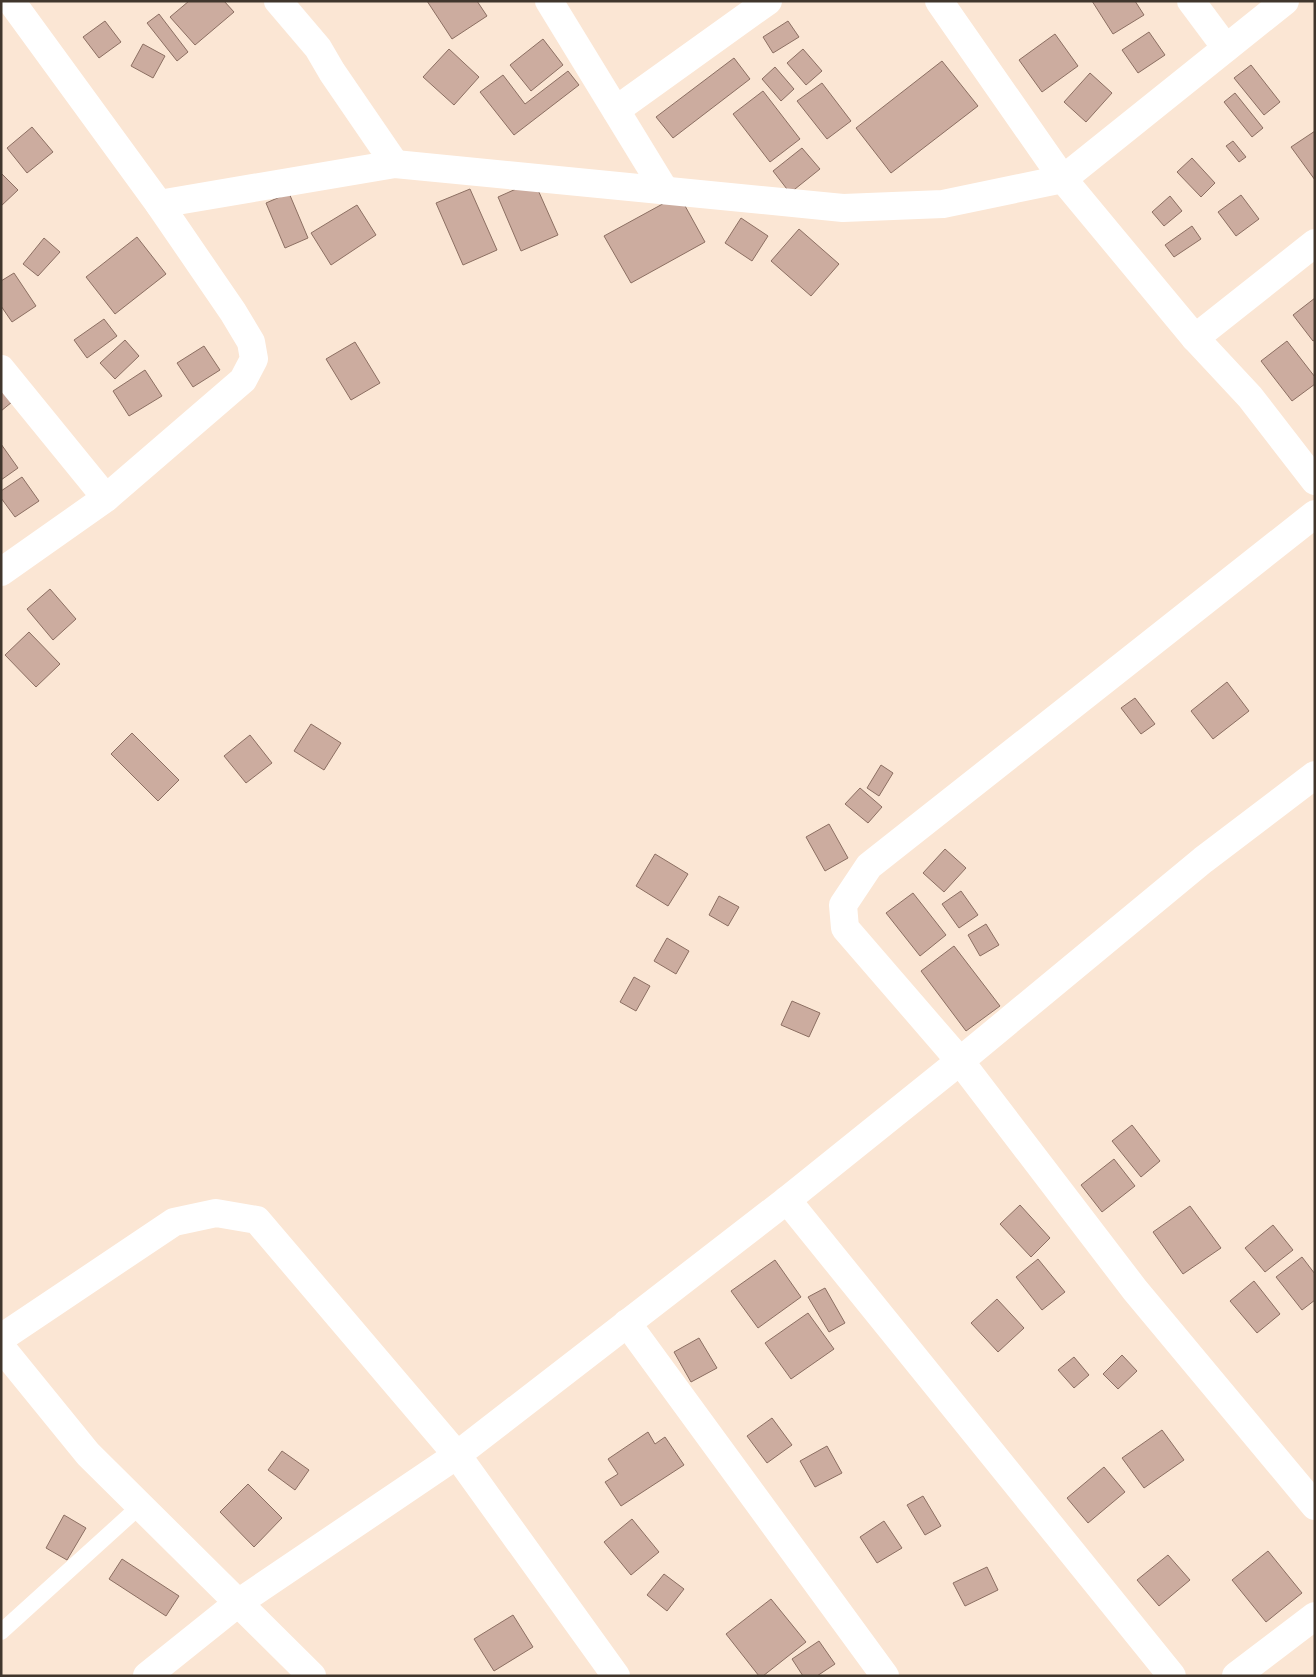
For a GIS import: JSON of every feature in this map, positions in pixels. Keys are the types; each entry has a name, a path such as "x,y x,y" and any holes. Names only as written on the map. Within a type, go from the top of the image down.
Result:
{"street":[{"path":"1,572 106,498 242,380 254,359 251,342 233,312 160,204 11,1"},
{"path":"278,1 318,48 332,72 396,164"},
{"path":"549,1 664,189"},
{"path":"616,110 768,1"},
{"path":"939,1 1063,179 1195,338 1250,397 1315,481"},
{"path":"1191,1 1226,48"},
{"path":"160,204 396,164 843,208 943,204 1063,179 1285,1"},
{"path":"1195,338 1315,243"},
{"path":"1,369 106,498"},
{"path":"1315,514 869,866 843,905 845,928 960,1061 1135,1290 1315,1506"},
{"path":"147,1676 238,1603 457,1455 787,1200 960,1061 1203,860 1315,775"},
{"path":"787,1200 1172,1676"},
{"path":"1,1338 174,1222 216,1213 257,1220 457,1455 616,1676"},
{"path":"627,1323 885,1676"},
{"path":"1,1347 88,1454 312,1676"},
{"path":"1236,1676 1315,1616"}],"lane":[{"path":"1,1632 140,1506"}],"building":[{"path":"189,1 224,1 234,12 195,45 170,17"},
{"path":"427,1 477,1 487,16 452,39"},
{"path":"1092,1 1135,1 1144,15 1113,34"},
{"path":"159,14 188,52 177,61 147,23"},
{"path":"105,21 121,42 99,58 83,37"},
{"path":"788,21 799,37 773,53 763,37"},
{"path":"1149,32 1165,55 1138,73 1122,50"},
{"path":"1055,34 1078,66 1042,92 1019,60"},
{"path":"543,39 563,65 531,91 510,65"},
{"path":"143,44 165,56 153,78 131,66"},
{"path":"449,49 479,77 454,105 423,77"},
{"path":"803,49 822,71 806,85 787,63"},
{"path":"734,58 750,79 673,138 656,117"},
{"path":"942,61 978,106 891,173 856,128"},
{"path":"1251,65 1280,102 1264,115 1234,78"},
{"path":"775,67 794,89 781,101 762,79"},
{"path":"568,71 579,85 514,135 480,92 503,75 525,104"},
{"path":"1090,73 1112,93 1086,122 1064,102"},
{"path":"822,83 851,121 827,139 797,101"},
{"path":"763,91 800,139 770,162 733,114"},
{"path":"1235,93 1263,128 1252,137 1224,102"},
{"path":"32,127 53,152 27,173 7,148"},
{"path":"1315,131 1315,180 1291,147"},
{"path":"1233,141 1246,157 1239,162 1226,146"},
{"path":"802,148 820,169 790,193 773,171"},
{"path":"1192,158 1215,183 1201,197 1177,172"},
{"path":"1,173 18,190 1,206"},
{"path":"534,181 558,235 521,251 498,197"},
{"path":"470,189 497,250 463,265 436,203"},
{"path":"289,193 308,238 285,248 266,203"},
{"path":"679,195 705,242 631,283 604,236"},
{"path":"1241,195 1259,219 1236,236 1218,212"},
{"path":"1170,196 1182,211 1164,226 1152,212"},
{"path":"357,205 376,235 331,265 311,233"},
{"path":"741,218 768,236 752,261 725,243"},
{"path":"1192,226 1201,239 1174,257 1165,245"},
{"path":"799,229 839,264 811,296 771,261"},
{"path":"137,237 166,274 115,314 86,277"},
{"path":"44,238 60,252 38,276 23,264"},
{"path":"14,273 36,306 12,322 1,306 1,281"},
{"path":"1315,298 1315,340 1313,341 1293,315"},
{"path":"104,319 117,336 87,358 74,340"},
{"path":"125,340 139,356 115,379 100,363"},
{"path":"1287,341 1315,377 1315,384 1292,401 1261,361"},
{"path":"355,342 380,383 351,400 326,359"},
{"path":"204,346 220,370 193,387 177,363"},
{"path":"145,370 162,396 129,416 113,391"},
{"path":"1,389 12,402 1,411"},
{"path":"1,444 18,468 1,480"},
{"path":"22,477 39,501 15,517 1,498 1,491"},
{"path":"50,589 76,619 53,640 27,609"},
{"path":"29,632 60,664 36,687 5,655"},
{"path":"1227,682 1249,711 1213,739 1191,711"},
{"path":"1135,698 1155,724 1141,734 1121,708"},
{"path":"311,724 341,743 324,770 294,751"},
{"path":"132,733 179,780 158,801 111,754"},
{"path":"250,735 272,763 246,783 224,756"},
{"path":"881,765 893,773 879,796 867,788"},
{"path":"860,788 882,807 868,823 845,804"},
{"path":"829,824 848,858 825,871 806,837"},
{"path":"945,849 966,868 944,892 923,873"},
{"path":"655,854 688,874 668,906 636,886"},
{"path":"961,891 978,915 959,928 942,904"},
{"path":"913,893 946,935 920,956 886,913"},
{"path":"719,896 739,907 728,926 709,915"},
{"path":"986,924 999,945 980,956 968,935"},
{"path":"667,938 689,951 676,974 654,961"},
{"path":"954,946 1000,1006 966,1031 921,971"},
{"path":"634,977 650,986 636,1011 620,1002"},
{"path":"792,1001 820,1013 809,1037 781,1025"},
{"path":"1132,1125 1160,1161 1141,1177 1112,1141"},
{"path":"1114,1159 1135,1186 1102,1212 1081,1185"},
{"path":"1020,1205 1050,1238 1031,1257 1000,1224"},
{"path":"1190,1206 1221,1248 1183,1274 1153,1232"},
{"path":"1273,1225 1293,1250 1265,1272 1245,1248"},
{"path":"1302,1257 1315,1274 1315,1300 1302,1310 1276,1277"},
{"path":"1038,1259 1065,1292 1042,1310 1016,1277"},
{"path":"775,1260 801,1297 758,1328 731,1291"},
{"path":"1254,1281 1280,1314 1257,1333 1230,1301"},
{"path":"825,1288 845,1323 829,1332 808,1297"},
{"path":"997,1299 1024,1328 998,1352 971,1323"},
{"path":"808,1313 834,1349 791,1379 765,1343"},
{"path":"699,1338 717,1368 691,1382 674,1352"},
{"path":"1122,1355 1137,1371 1118,1389 1103,1374"},
{"path":"1074,1357 1089,1375 1074,1388 1058,1370"},
{"path":"772,1418 792,1445 767,1463 747,1436"},
{"path":"1162,1430 1184,1460 1144,1488 1122,1458"},
{"path":"648,1432 655,1444 665,1437 684,1465 621,1506 605,1482 618,1474 608,1459"},
{"path":"827,1446 842,1473 815,1487 800,1461"},
{"path":"282,1451 309,1470 295,1490 268,1470"},
{"path":"1104,1467 1125,1492 1088,1523 1067,1498"},
{"path":"248,1484 282,1518 254,1547 220,1512"},
{"path":"923,1496 941,1526 925,1535 907,1505"},
{"path":"64,1515 86,1528 67,1560 46,1548"},
{"path":"632,1519 659,1552 631,1575 604,1542"},
{"path":"884,1521 902,1548 877,1563 860,1537"},
{"path":"1268,1551 1302,1593 1266,1622 1232,1580"},
{"path":"1168,1555 1190,1580 1159,1606 1137,1580"},
{"path":"122,1559 179,1596 166,1616 109,1579"},
{"path":"987,1567 998,1590 965,1606 953,1583"},
{"path":"664,1574 684,1589 667,1611 647,1595"},
{"path":"771,1599 806,1642 763,1676 759,1676 726,1634"},
{"path":"513,1615 533,1647 494,1671 474,1639"},
{"path":"819,1641 835,1664 817,1676 803,1676 792,1659"}]}
